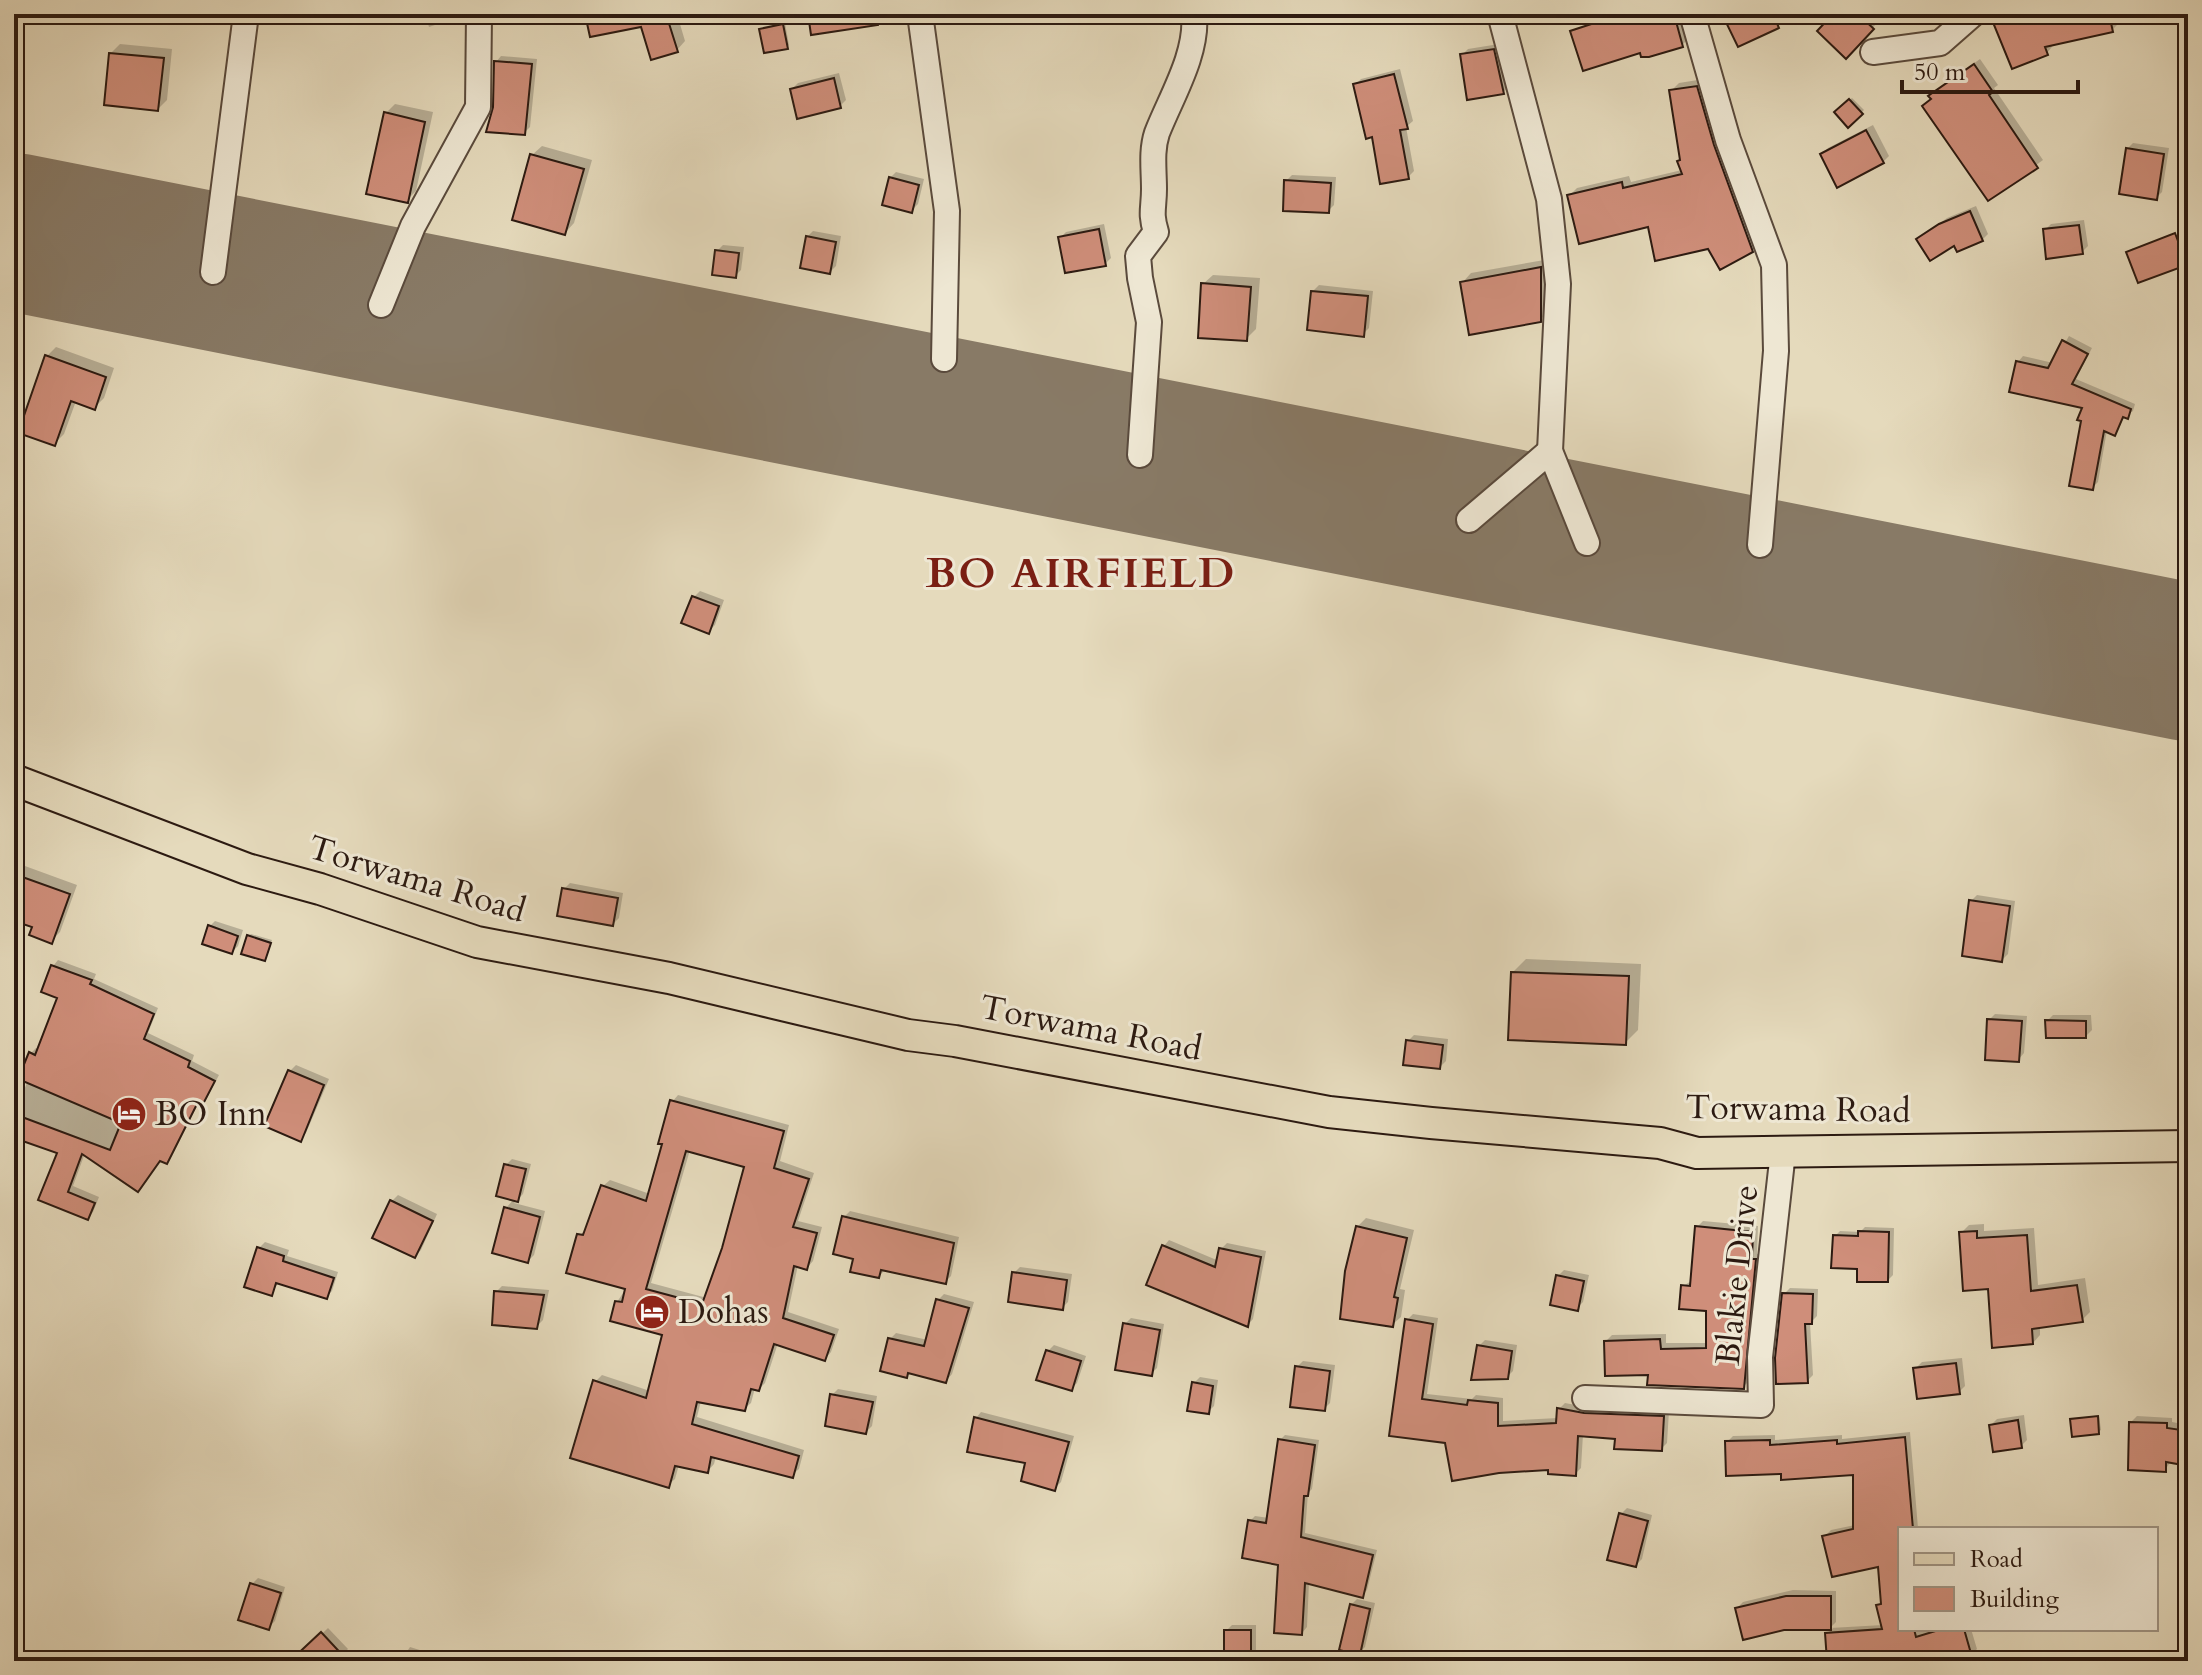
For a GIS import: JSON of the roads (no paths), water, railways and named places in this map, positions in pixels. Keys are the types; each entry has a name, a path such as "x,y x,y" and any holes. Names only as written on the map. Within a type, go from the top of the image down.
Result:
{"main road":[{"name":"Torwama Road","path":"14,780 247,869 320,889 477,942 669,978 908,1035 971,1044 1329,1112 1660,1143 1697,1153 2188,1146"}],"street":[{"path":"213,272 246,14"},
{"path":"381,305 413,226 478,107 479,14"},
{"path":"920,14 947,211 944,359"},
{"path":"1140,455 1149,322 1138,256 1156,232 1151,215 1154,200 1153,151 1190,49 1194,14"},
{"path":"1500,14 1549,199 1558,284 1550,451 1587,543"},
{"path":"1692,14 1728,140 1774,265 1776,351 1760,545"},
{"path":"1873,52 1940,43 1973,14"},
{"path":"1469,520 1550,451"},
{"name":"Blakie Drive","path":"1585,1398 1761,1405 1760,1357 1783,1152"}],"place":[{"name":"BO Inn","path":"129,1114"},
{"name":"Dohas","path":"652,1312"}],"district":[{"name":"BO AIRFIELD","path":"1081,573"}]}
